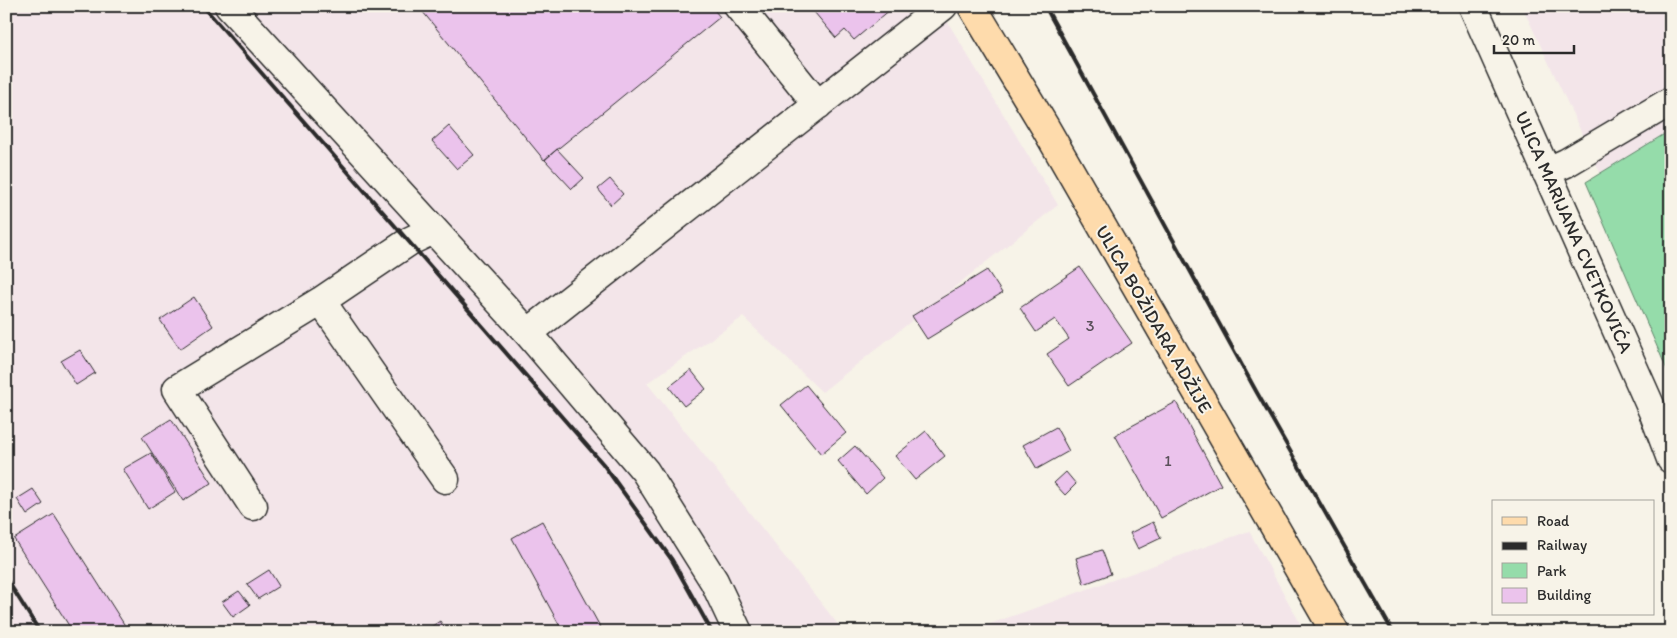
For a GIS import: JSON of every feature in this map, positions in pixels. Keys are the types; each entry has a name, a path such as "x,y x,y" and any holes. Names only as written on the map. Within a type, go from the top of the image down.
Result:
{"main road":[{"name":"ULICA BOŽIDARA ADŽIJE","path":"972,6 1045,127 1335,632"}],"street":[{"path":"229,6 528,333 645,471 714,581 738,632"},
{"path":"738,6 818,105"},
{"path":"528,333 943,6"},
{"name":"ULICA MARIJANA CVETKOVIĆA","path":"1473,6 1654,414 1671,459"},
{"path":"1546,172 1566,163 1671,102"},
{"path":"253,506 177,389 321,301 410,242 433,230"},
{"path":"321,301 445,479"}],"shaded area":[{"path":"6,6 938,6 1058,205 822,392 743,317 647,383 844,632 6,632"},
{"path":"1522,6 1671,6 1671,144 1606,185"},
{"path":"1249,531 1305,632 968,632"}],"green space":[{"path":"1671,130 1671,379 1586,182"}],"building":[{"path":"418,6 711,6 720,17 544,160"},
{"path":"809,6 889,6 891,9 854,40 845,30 836,38"},
{"path":"449,126 474,155 457,169 432,141"},
{"path":"557,149 584,178 572,189 545,160"},
{"path":"610,179 623,194 611,205 598,189"},
{"path":"1080,267 1132,343 1069,386 1047,354 1069,339 1055,319 1036,332 1020,308"},
{"path":"987,270 1002,293 927,339 912,316"},
{"path":"194,297 213,326 180,349 160,320"},
{"path":"80,350 95,373 76,385 61,361"},
{"path":"691,370 706,389 684,406 669,387"},
{"path":"806,385 846,433 821,454 781,405"},
{"path":"1176,402 1221,485 1161,518 1115,435"},
{"path":"171,419 212,483 183,501 142,437"},
{"path":"1056,427 1069,451 1037,469 1023,445"},
{"path":"926,431 945,456 915,480 895,456"},
{"path":"855,446 883,478 866,494 838,461"},
{"path":"151,453 175,492 148,509 123,469"},
{"path":"1066,472 1076,484 1065,495 1054,483"},
{"path":"33,489 43,504 27,515 17,499"},
{"path":"54,514 129,632 73,632 14,539"},
{"path":"542,521 603,632 563,632 512,538"},
{"path":"1153,522 1161,538 1138,549 1130,533"},
{"path":"1102,550 1111,574 1084,584 1076,558"},
{"path":"269,570 279,586 258,599 247,584"},
{"path":"239,591 250,605 233,617 222,602"},
{"path":"440,621 447,632 423,632"}],"railway":[{"path":"203,6 603,464 672,560 712,632"},
{"path":"1045,6 1256,391 1393,632"},
{"path":"6,578 40,632"}]}
